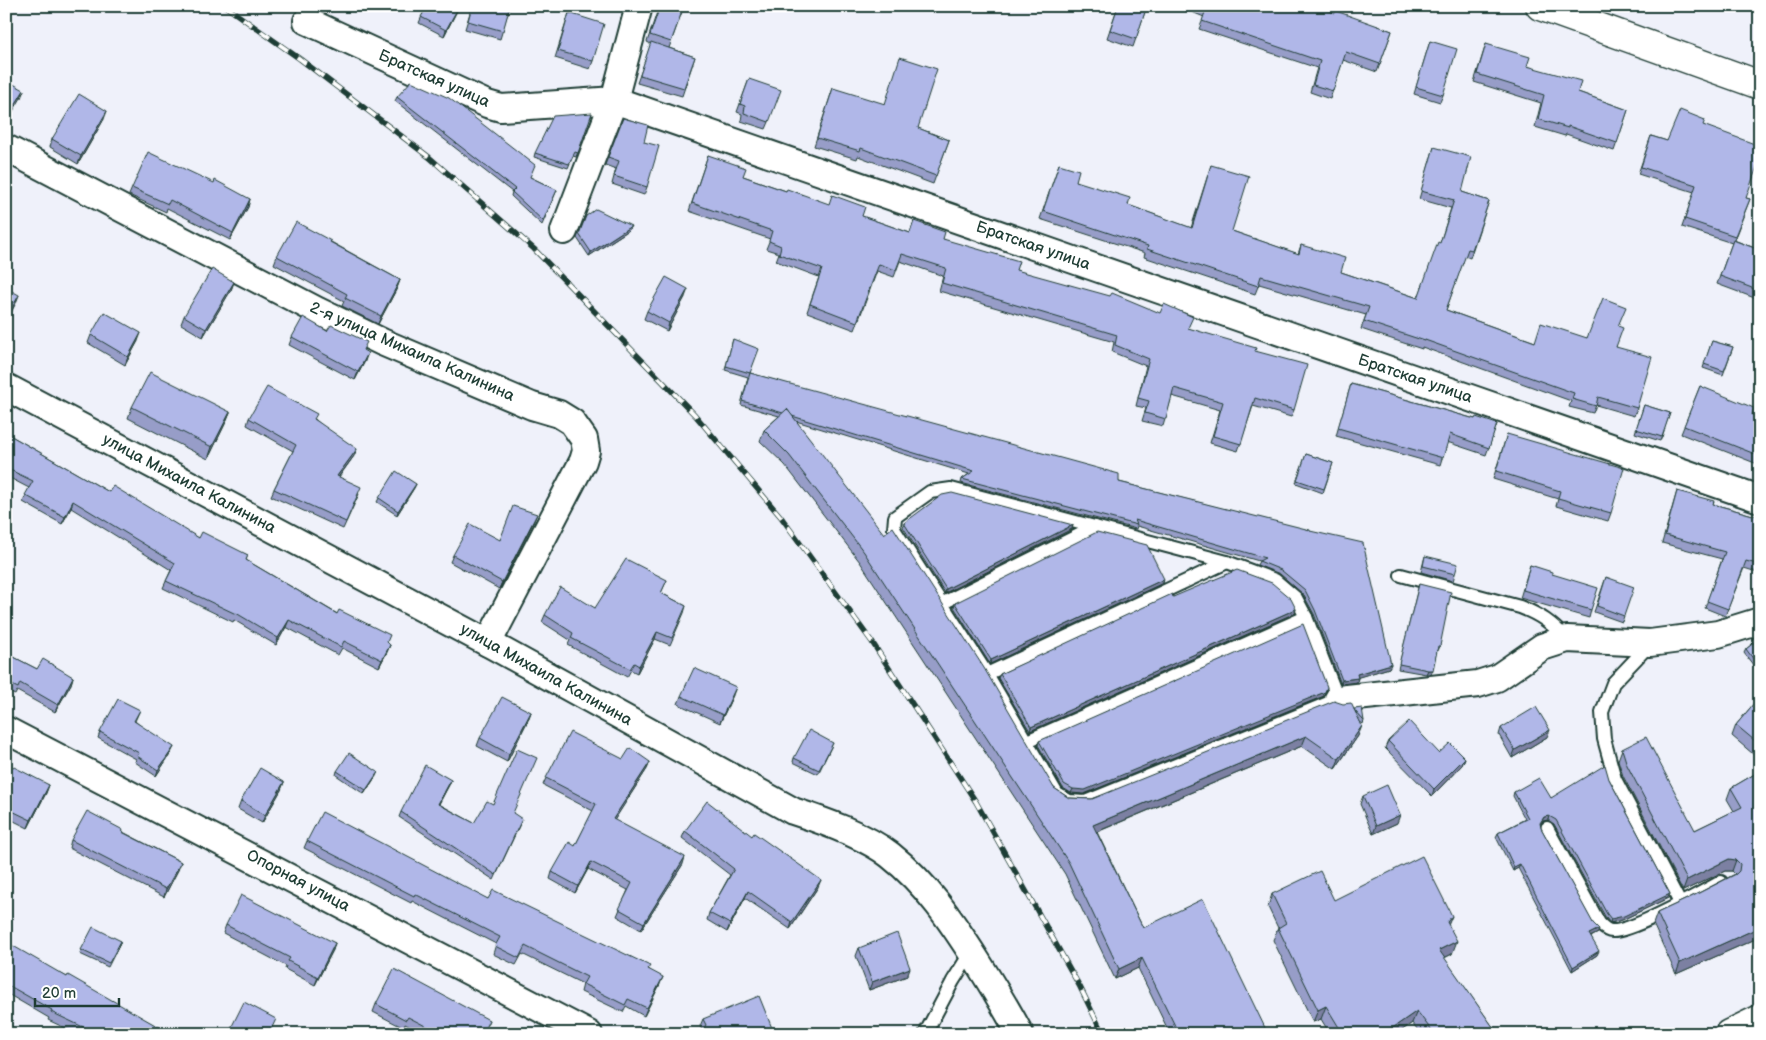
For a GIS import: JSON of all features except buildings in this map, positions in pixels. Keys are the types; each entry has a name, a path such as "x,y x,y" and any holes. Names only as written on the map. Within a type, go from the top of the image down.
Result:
{"street":[{"path":"564,231 614,100 639,6"},
{"path":"1540,6 1760,85"},
{"name":"Братская улица","path":"307,21 487,104 501,108 614,100 1760,499"},
{"name":"2-я улица Михаила Калинина","path":"6,148 382,342 532,406 559,414 572,422 584,439 586,451 584,461 488,643"},
{"name":"улица Михаила Калинина","path":"6,387 488,643 793,811 823,820 889,854 916,876 938,904 971,952 1020,1034"},
{"path":"1338,699 1478,684 1497,678 1542,647 1567,639 1650,643 1718,634 1760,621"},
{"name":"Опорная улица","path":"6,730 589,1034"},
{"path":"1729,1034 1760,1019"}],"lane":[{"path":"951,489 1095,527 1227,562 1275,580 1296,598 1306,617 1338,699 1085,802 1069,801 1058,794 987,674 894,529 894,517 930,492 951,489"},
{"path":"943,603 1095,527"},
{"path":"987,674 1227,562"},
{"path":"1401,575 1537,613 1567,639"},
{"path":"1027,741 1306,617"},
{"path":"1650,643 1614,683 1602,712 1604,739 1615,778 1680,903"},
{"path":"1547,828 1599,923 1606,930 1626,928 1728,878"},
{"path":"925,1034 949,988 971,952"}],"railway":[{"path":"225,6 300,59 429,157 534,249 695,415 781,517 872,642 976,802 1080,987 1103,1034"}]}
